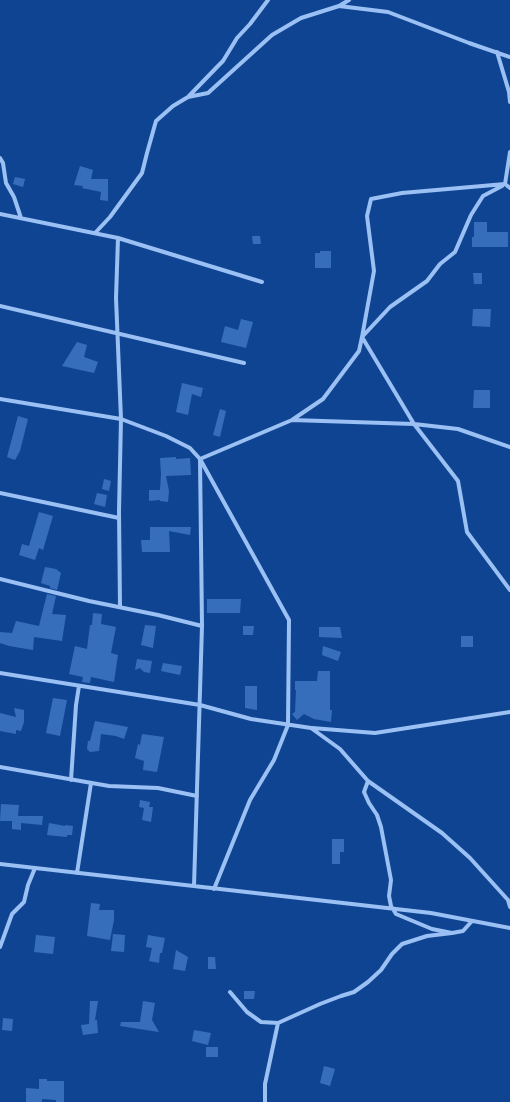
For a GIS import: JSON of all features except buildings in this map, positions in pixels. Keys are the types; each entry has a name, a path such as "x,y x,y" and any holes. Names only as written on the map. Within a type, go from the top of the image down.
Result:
{"street":[{"path":"95,233 110,217 142,173 156,121 173,106 188,97 223,61 237,38 250,24 268,0"},
{"path":"188,97 208,93 272,35 301,18 339,6 348,0"},
{"path":"339,6 388,12 510,57"},
{"path":"497,52 509,92 510,102"},
{"path":"505,184 510,152"},
{"path":"0,158 3,163 6,183 14,197 21,218"},
{"path":"362,337 390,307 427,281 440,264 455,252 471,215 483,196 505,184"},
{"path":"200,459 292,420 323,400 359,351 374,271 367,216 370,199 402,193 505,184 510,188"},
{"path":"0,214 118,238 262,282"},
{"path":"118,238 116,298 121,419 119,518 120,607"},
{"path":"0,306 244,363"},
{"path":"362,337 414,424 458,481 467,532 510,590"},
{"path":"0,399 121,419 166,436 190,448 200,459 289,620 288,725 274,760 250,800 214,888"},
{"path":"292,420 414,424 458,429 510,447"},
{"path":"194,886 202,626 200,459"},
{"path":"0,493 119,518"},
{"path":"0,579 89,601 158,614 202,626"},
{"path":"0,674 200,705 251,719 288,725 375,733 510,712"},
{"path":"71,780 76,705 79,686"},
{"path":"311,728 340,749 368,780 442,833 470,858 509,899 510,907"},
{"path":"0,767 110,786 158,788 197,796"},
{"path":"368,780 364,792 382,827 389,861 391,880 389,896 393,909 396,914 418,924 452,933"},
{"path":"77,873 90,783"},
{"path":"0,864 431,913 510,928"},
{"path":"0,947 2,937 12,914 24,902 28,885 35,868"},
{"path":"230,992 247,1012 261,1022 278,1023 320,1004 354,992 381,970 392,954 402,944 427,936 463,931 472,921"},
{"path":"265,1102 265,1084 278,1023"}]}
